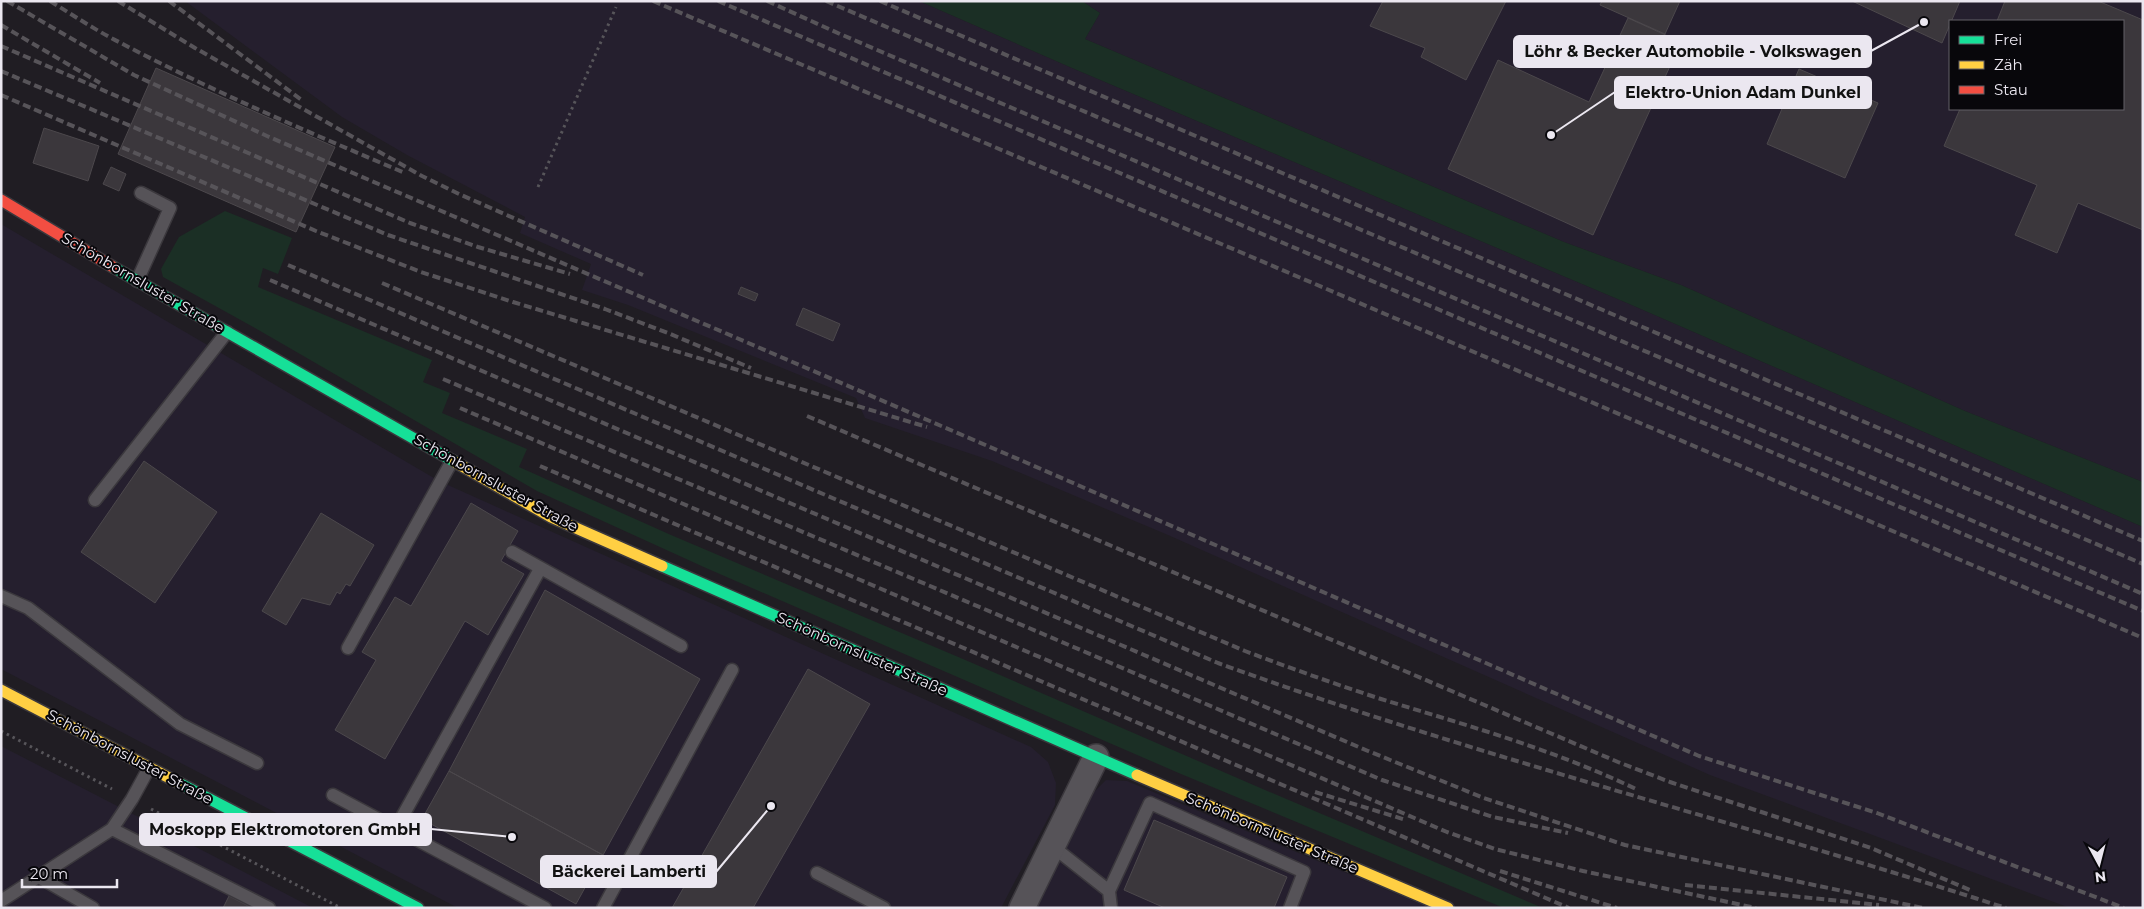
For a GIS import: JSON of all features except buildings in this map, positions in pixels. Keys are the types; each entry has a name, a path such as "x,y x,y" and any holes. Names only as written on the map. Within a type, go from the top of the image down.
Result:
{"street":[{"name":"Schönbornsluster Straße","path":"1,200 137,281 551,517 1096,757 1448,908"},
{"name":"Schönbornsluster Straße","path":"1,690 418,908"},
{"path":"1022,908 1096,757"}],"lane":[{"path":"137,281 170,208 141,194"},
{"path":"95,500 227,332"},
{"path":"348,648 452,461"},
{"path":"512,552 681,646"},
{"path":"396,828 540,569"},
{"path":"1,596 28,608 180,724 257,762"},
{"path":"603,908 732,670"},
{"path":"1,901 112,830 150,768"},
{"path":"334,795 545,908"},
{"path":"1112,908 1109,891 1150,803 1304,872 1290,908"},
{"path":"112,830 269,908"},
{"path":"1052,846 1109,891"},
{"path":"817,873 869,904 884,908"},
{"path":"38,877 92,908"}],"path":[{"path":"538,187 616,7"},
{"path":"1,731 341,908"}],"shaded area":[{"path":"185,1 919,1 1072,68 1627,303 2143,527 2143,908 2070,908 1710,775 1168,535 992,461 865,418 856,398 628,305 582,290 591,264 520,233 525,217 407,155 342,117"},
{"path":"1082,1 2143,1 2143,482 1965,411 1681,285 1564,242 1085,39 1100,13"},
{"path":"1,224 439,481 1031,747 1048,762 1056,783 1055,805 1001,908 458,908 1,669"},
{"path":"1,746 125,810 313,908 1,908"},
{"path":"1106,780 1127,781 1430,908 1036,908 1090,796"}],"green space":[{"path":"919,1 1082,1 1100,13 1085,39 1564,242 1681,285 1965,411 2143,482 2143,527 1627,303 1072,68"},
{"path":"225,211 292,238 278,274 263,268 258,287 432,360 423,382 450,393 442,413 527,449 519,467 671,535 1543,908 1504,908 1181,774 706,568 537,491 163,277 161,269 179,237"}],"railway":[{"path":"7,1 134,75 267,136 1025,462 1699,756 1877,813 2124,908"},
{"path":"50,1 110,37 189,77 405,173"},
{"path":"118,1 195,48 422,176 643,275"},
{"path":"169,1 303,101"},
{"path":"653,1 2143,638"},
{"path":"718,1 2143,611"},
{"path":"767,1 2143,594"},
{"path":"826,1 2143,564"},
{"path":"880,1 2143,541"},
{"path":"1,25 100,83"},
{"path":"1,46 410,223 478,247 570,274"},
{"path":"1,71 388,235 605,309 751,368"},
{"path":"1,95 316,231 421,272 513,302 927,427"},
{"path":"288,265 1218,663 1413,729 2006,908"},
{"path":"270,280 1368,751 1484,798 1625,845 1923,908"},
{"path":"382,283 1245,651 1313,676 1543,751 1638,790"},
{"path":"443,379 1382,780 1493,817 1568,833"},
{"path":"460,408 1447,832 1495,849 1583,871 1756,908"},
{"path":"807,416 1618,762 1670,782 1871,848 1970,890"},
{"path":"540,466 1569,908"},
{"path":"1315,792 1406,820"},
{"path":"1500,871 1617,908"},
{"path":"1685,885 1879,905"}],"traffic: fast":[{"path":"113,267 455,462"},
{"path":"662,566 1137,775"},
{"path":"179,783 418,908"}],"traffic: slow":[{"path":"455,462 551,517 662,566"},
{"path":"1,690 179,783"},
{"path":"1137,775 1448,908"}],"traffic: jam":[{"path":"1,200 113,267"}],"place":[{"name":"Löhr & Becker Automobile - Volkswagen","path":"1924,22"},
{"name":"Elektro-Union Adam Dunkel","path":"1551,135"},
{"name":"Bäckerei Lamberti","path":"771,806"},
{"name":"Moskopp Elektromotoren GmbH","path":"512,837"}]}
